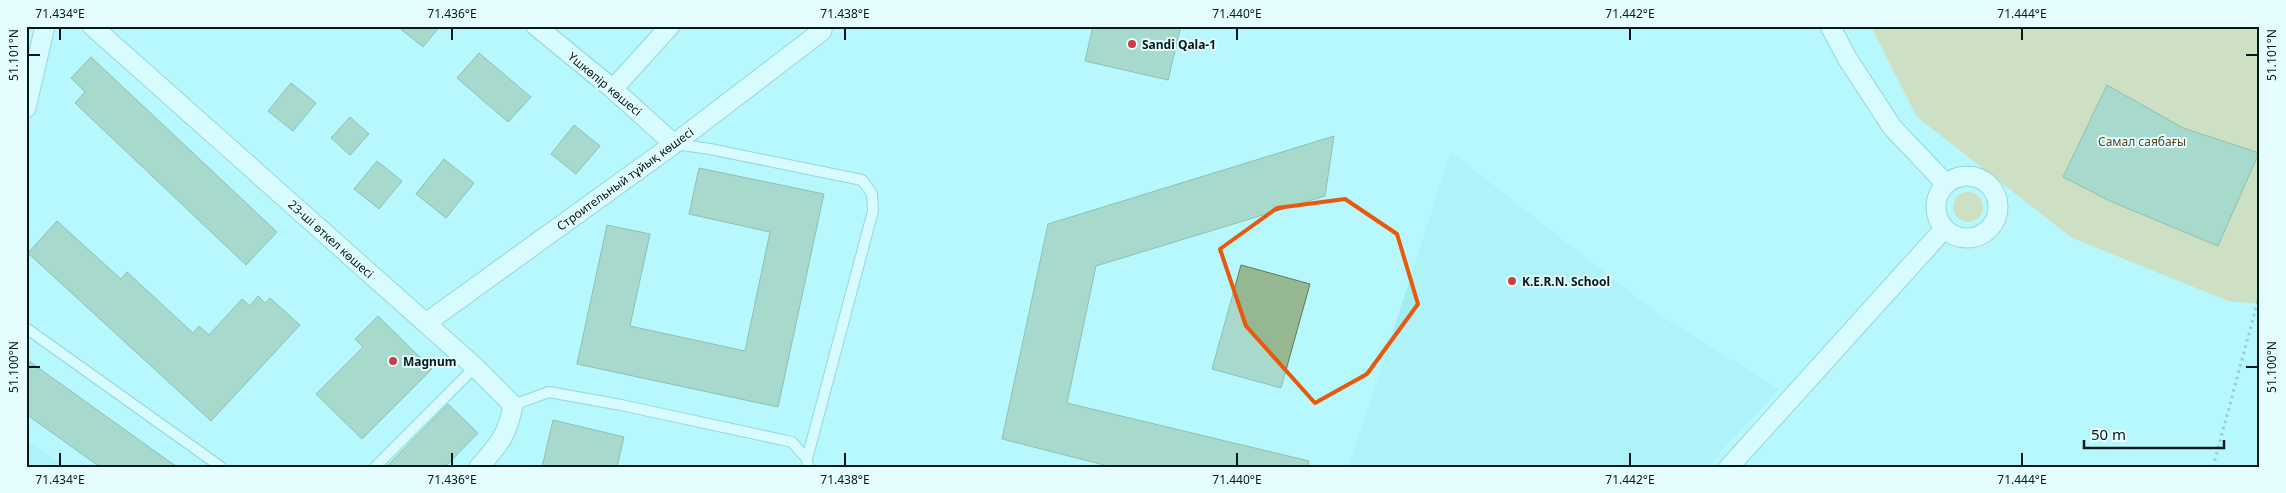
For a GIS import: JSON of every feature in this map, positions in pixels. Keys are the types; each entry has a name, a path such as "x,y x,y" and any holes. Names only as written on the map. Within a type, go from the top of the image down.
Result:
{"street":[{"path":"26,108 45,26"},
{"name":"23-ші өткел көшесі","path":"92,26 475,367 513,405"},
{"name":"Үшкөпір көшесі","path":"536,26 613,89 674,144"},
{"path":"613,89 670,26"},
{"path":"1830,26 1847,58 1892,126 1946,184"},
{"name":"Строительный тұйық көшесі","path":"426,323 674,144 822,32"},
{"path":"1959,177 1980,179 1989,185 1995,194 1998,204 1995,220 1985,233 1964,238 1953,236 1944,229 1938,220 1935,210 1936,198 1946,184 1959,177"},
{"path":"1728,467 1944,229"},
{"path":"479,467 502,442 510,423 513,405"}],"lane":[{"path":"674,144 710,149 862,180 872,194 873,211 807,463"},
{"path":"26,328 221,467"},
{"path":"375,467 475,367"},
{"path":"513,405 549,392 621,405 792,442 807,463"}],"path":[{"path":"2213,467 2260,293"}],"highlighted area":[{"path":"1345,199 1397,234 1418,304 1367,374 1315,403 1246,326 1220,249 1277,208"}],"shaded area":[{"name":"K.E.R.N. School","path":"1451,152 1658,314 1779,389 1707,467 1349,467"},
{"path":"26,440 66,467 26,467"}],"green space":[{"name":"Самал саябағы","path":"1871,26 2260,26 2260,304 2228,301 2072,238 1917,117"},
{"path":"1968,192 1979,196 1983,207 1979,218 1968,222 1957,218 1953,207 1957,196"}],"building":[{"path":"397,26 440,26 423,47"},
{"name":"Sandi Qala-1","path":"1093,26 1181,26 1168,80 1085,61"},
{"path":"479,53 531,97 508,122 457,78"},
{"path":"91,57 277,232 246,265 75,103 85,92 71,78"},
{"path":"291,83 316,103 293,131 268,111"},
{"path":"2107,85 2183,128 2259,153 2218,246 2112,202 2063,177"},
{"path":"350,117 369,134 350,155 331,138"},
{"path":"574,125 600,146 576,174 551,154"},
{"path":"1334,136 1325,196 1096,266 1067,403 1309,461 1308,467 1112,467 1002,439 1048,224"},
{"path":"444,159 474,183 446,218 416,194"},
{"path":"377,161 402,181 379,209 354,189"},
{"path":"699,168 824,194 778,407 577,364 607,225 650,234 630,326 745,351 770,232 689,214"},
{"path":"57,221 121,279 127,272 193,333 199,326 209,335 242,299 250,306 258,296 265,303 270,298 300,325 211,421 28,253"},
{"path":"1241,265 1310,284 1281,388 1212,369"},
{"path":"378,316 432,369 362,439 316,394 363,347 355,339"},
{"path":"26,359 177,467 100,467 26,414"},
{"path":"448,404 478,433 445,467 386,467"},
{"path":"553,420 624,437 617,467 542,467"}],"place":[{"name":"Sandi Qala-1","path":"1132,44"},
{"name":"K.E.R.N. School","path":"1512,281"},
{"name":"Magnum","path":"393,361"}]}
